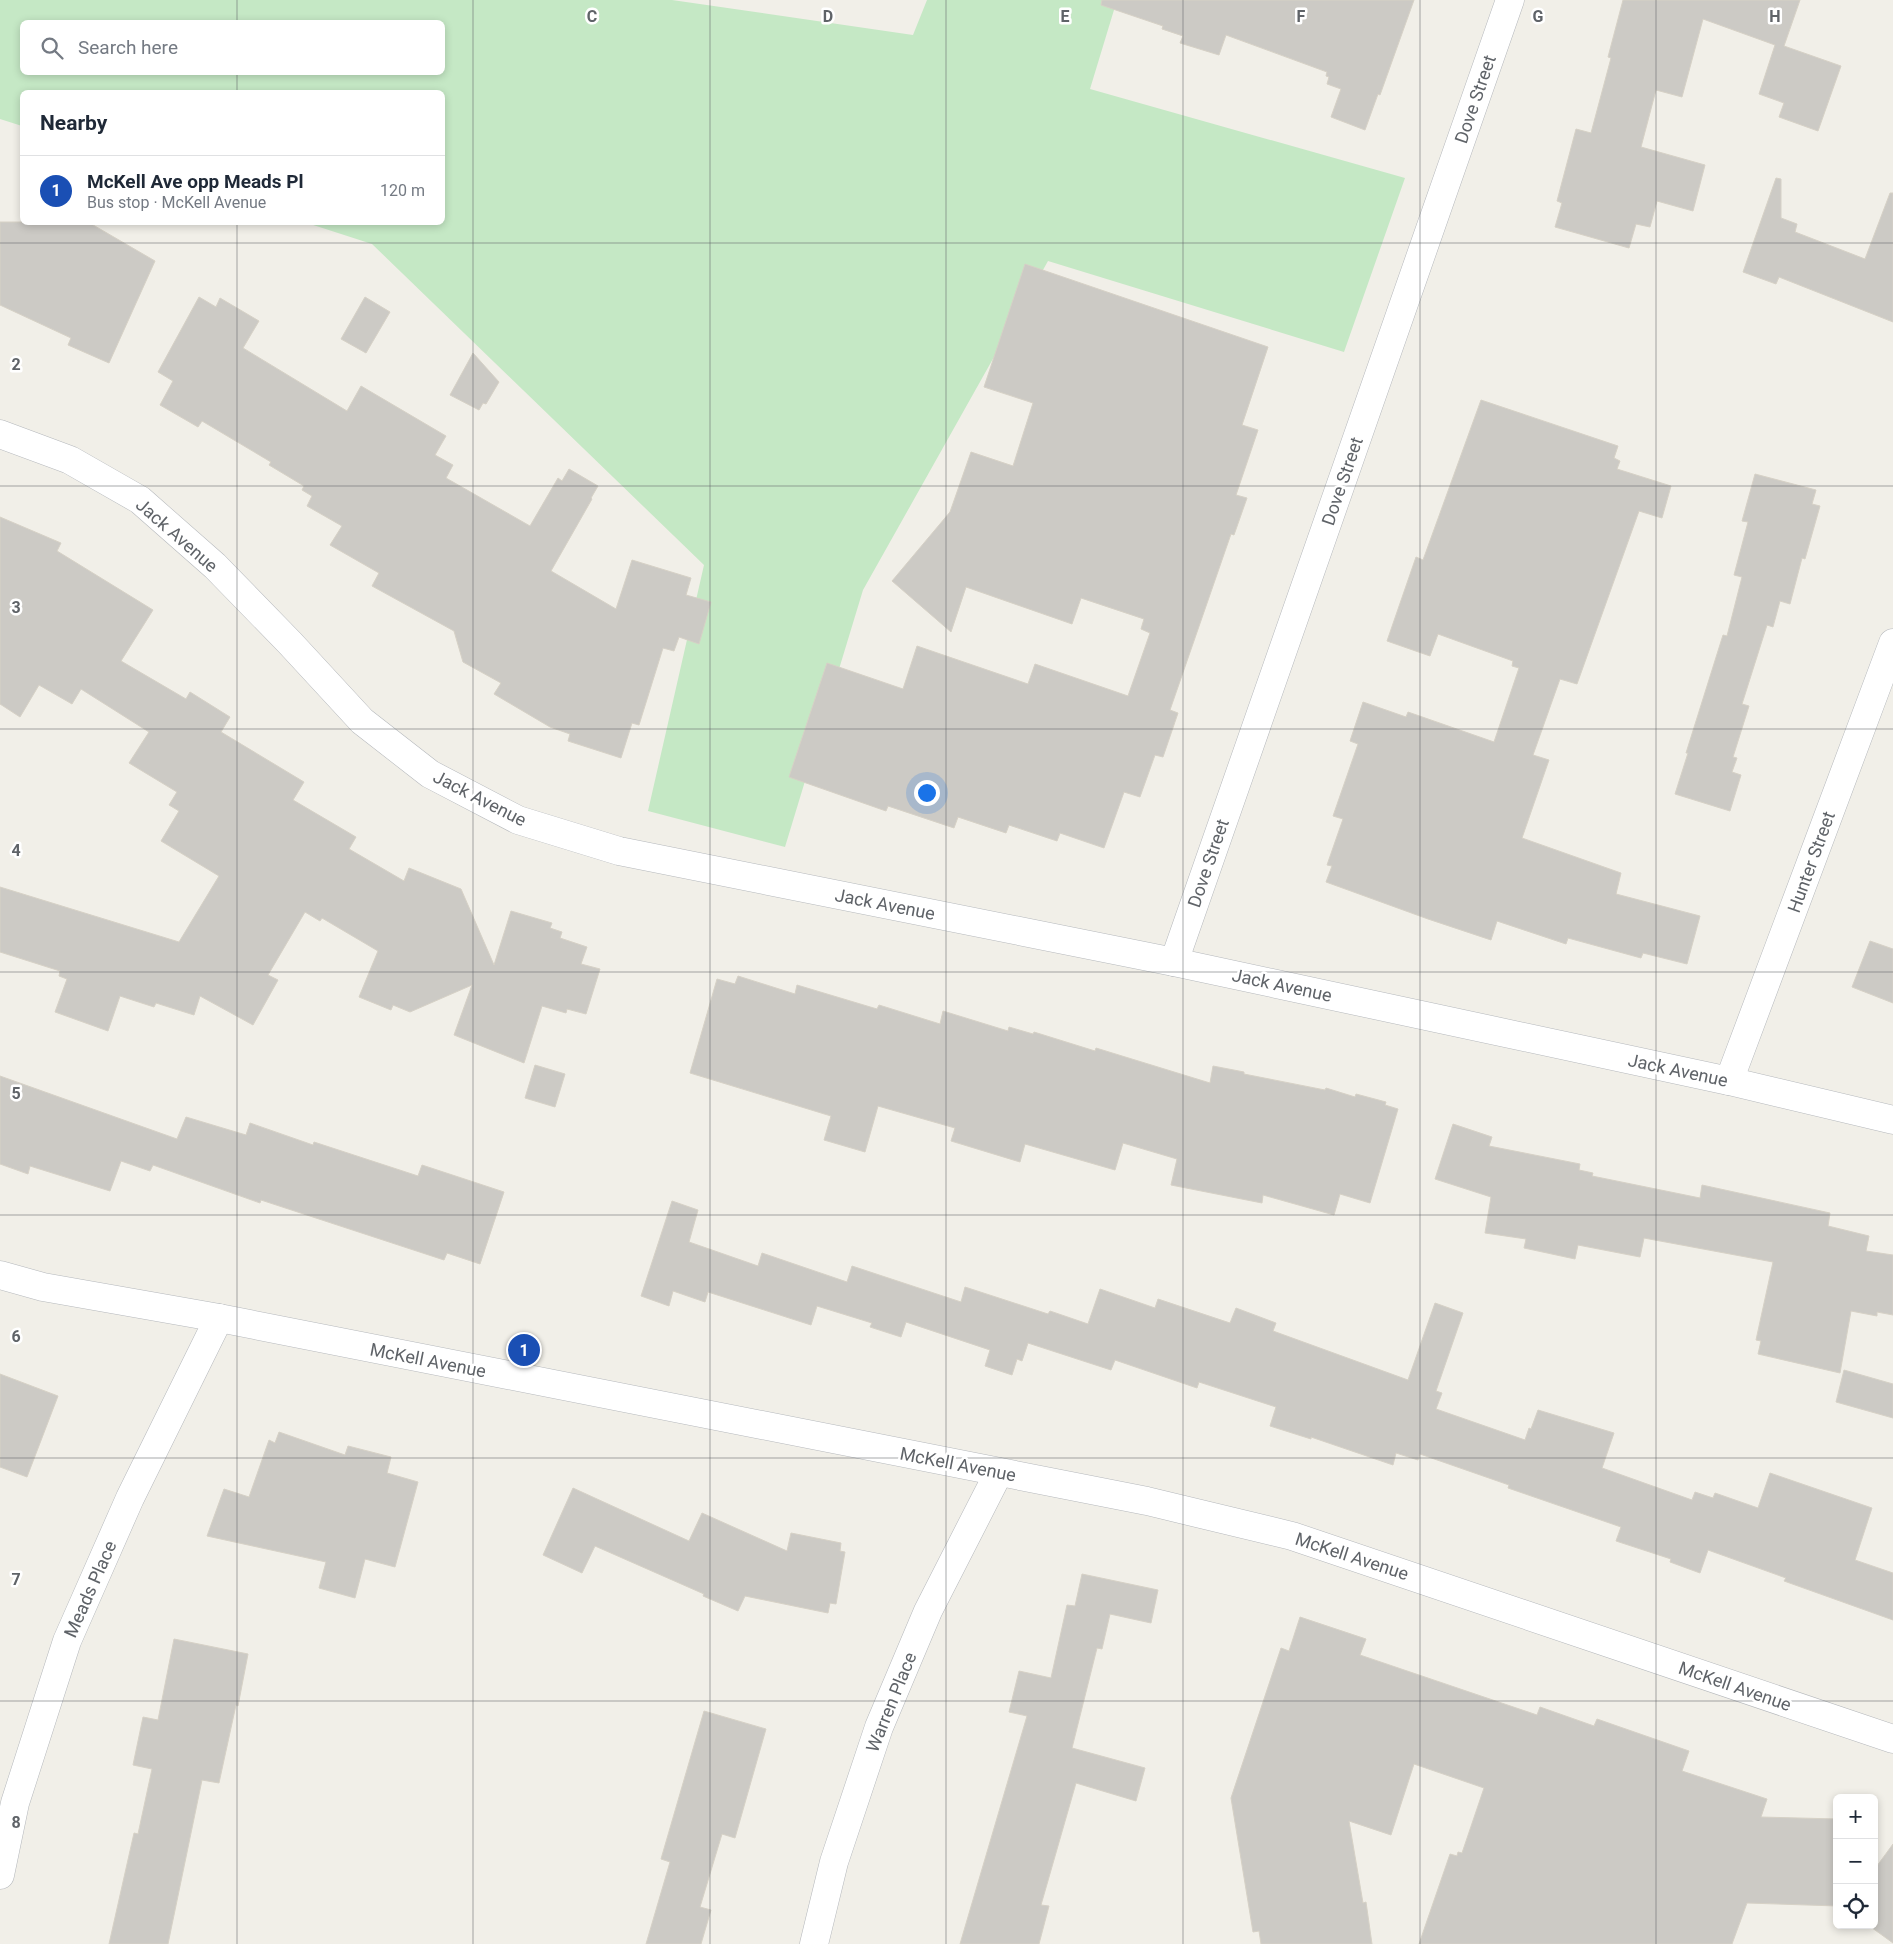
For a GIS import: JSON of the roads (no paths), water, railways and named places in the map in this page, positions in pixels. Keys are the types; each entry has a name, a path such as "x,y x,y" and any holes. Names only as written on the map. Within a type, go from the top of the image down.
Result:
{"street":[{"name":"Dove Street","path":"1174,962 1510,0"},
{"name":"Jack Avenue","path":"0,434 70,460 140,500 214,566 290,643 362,721 430,774 518,820 619,851 1174,962 1729,1081 1893,1120"},
{"name":"Hunter Street","path":"1729,1081 1893,643"},
{"name":"McKell Avenue","path":"0,1275 42,1287 219,1318 1147,1501 1292,1536 1893,1740"},
{"name":"Meads Place","path":"0,1875 15,1803 67,1641 130,1498 219,1318"},
{"name":"Warren Place","path":"814,1944 834,1862 879,1727 928,1611 999,1472"}],"place":[{"name":"McKell Ave opp Meads Pl","path":"524,1350"}]}
